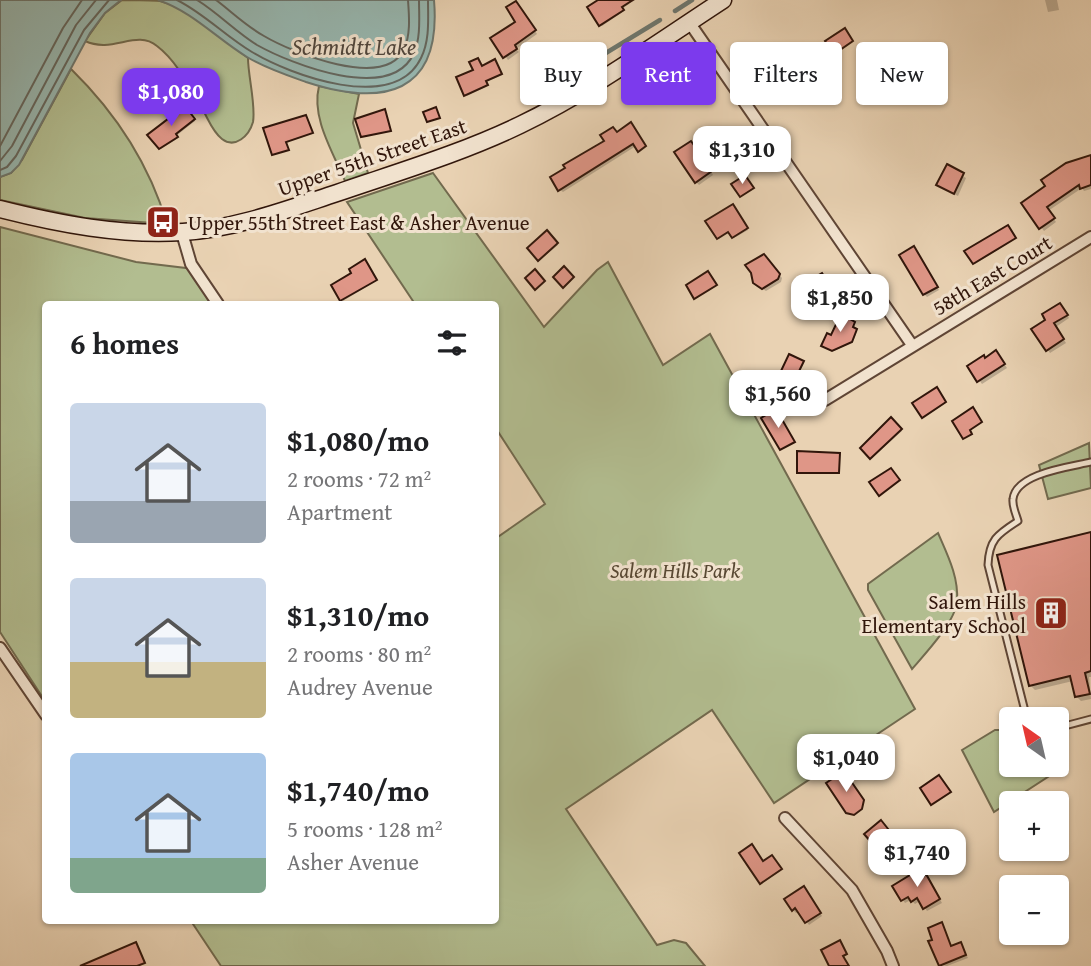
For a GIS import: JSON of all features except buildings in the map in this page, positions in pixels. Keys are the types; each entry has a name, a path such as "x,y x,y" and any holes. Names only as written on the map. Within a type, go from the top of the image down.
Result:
{"street":[{"name":"Upper 55th Street East","path":"0,209 84,226 132,232 182,233 244,221 319,199 504,132 559,104 723,0"},
{"path":"689,22 912,345"},
{"path":"182,233 191,264 216,301"},
{"name":"58th East Court","path":"825,400 1091,237"},
{"path":"0,648 42,709"},
{"path":"785,818 852,890 893,966"}],"lane":[{"path":"1024,707 988,565 988,549 998,534 1018,521 1012,502 1014,491 1027,478 1091,461"},
{"path":"1069,725 1091,719"}],"green space":[{"path":"122,0 160,1 172,5 195,18 248,58 254,115 251,127 241,140 232,143 219,136 178,68 157,46 141,40 105,45 85,41 105,13"},
{"path":"71,69 102,103 129,140 151,180 167,224 85,218 0,200 0,177 11,173 22,160"},
{"path":"319,86 359,94 353,123 368,173 345,181 321,122 317,98"},
{"name":"Salem Hills Park","path":"433,173 544,327 597,270 608,262 663,365 710,334 915,709 774,803 712,710 566,809 657,945 674,940 686,943 705,966 221,966 193,924 499,924 499,536 545,504 499,433 499,301 413,301 347,202"},
{"path":"0,227 136,262 194,269 216,301 42,301 42,696 0,632"},
{"path":"1089,443 1091,488 1048,499 1039,465"},
{"path":"938,533 954,574 957,601 946,627 912,669 868,590 868,584"},
{"path":"999,730 999,777 1048,777 1026,791 999,791 999,809 994,812 962,750"}],"water":[{"path":"0,0 121,0 105,13 90,33 19,165 11,173 0,177"},
{"name":"Schmidtt Lake","path":"158,0 434,0 434,32 428,56 417,74 402,86 382,92 334,90 261,65 182,11"}],"waterway":[{"path":"675,11 692,0"},
{"path":"607,52 660,20"}],"place":[{"name":"Upper 55th Street East & Asher Avenue","path":"163,222"},
{"name":"Salem Hills Elementary School","path":"1051,613"}]}
